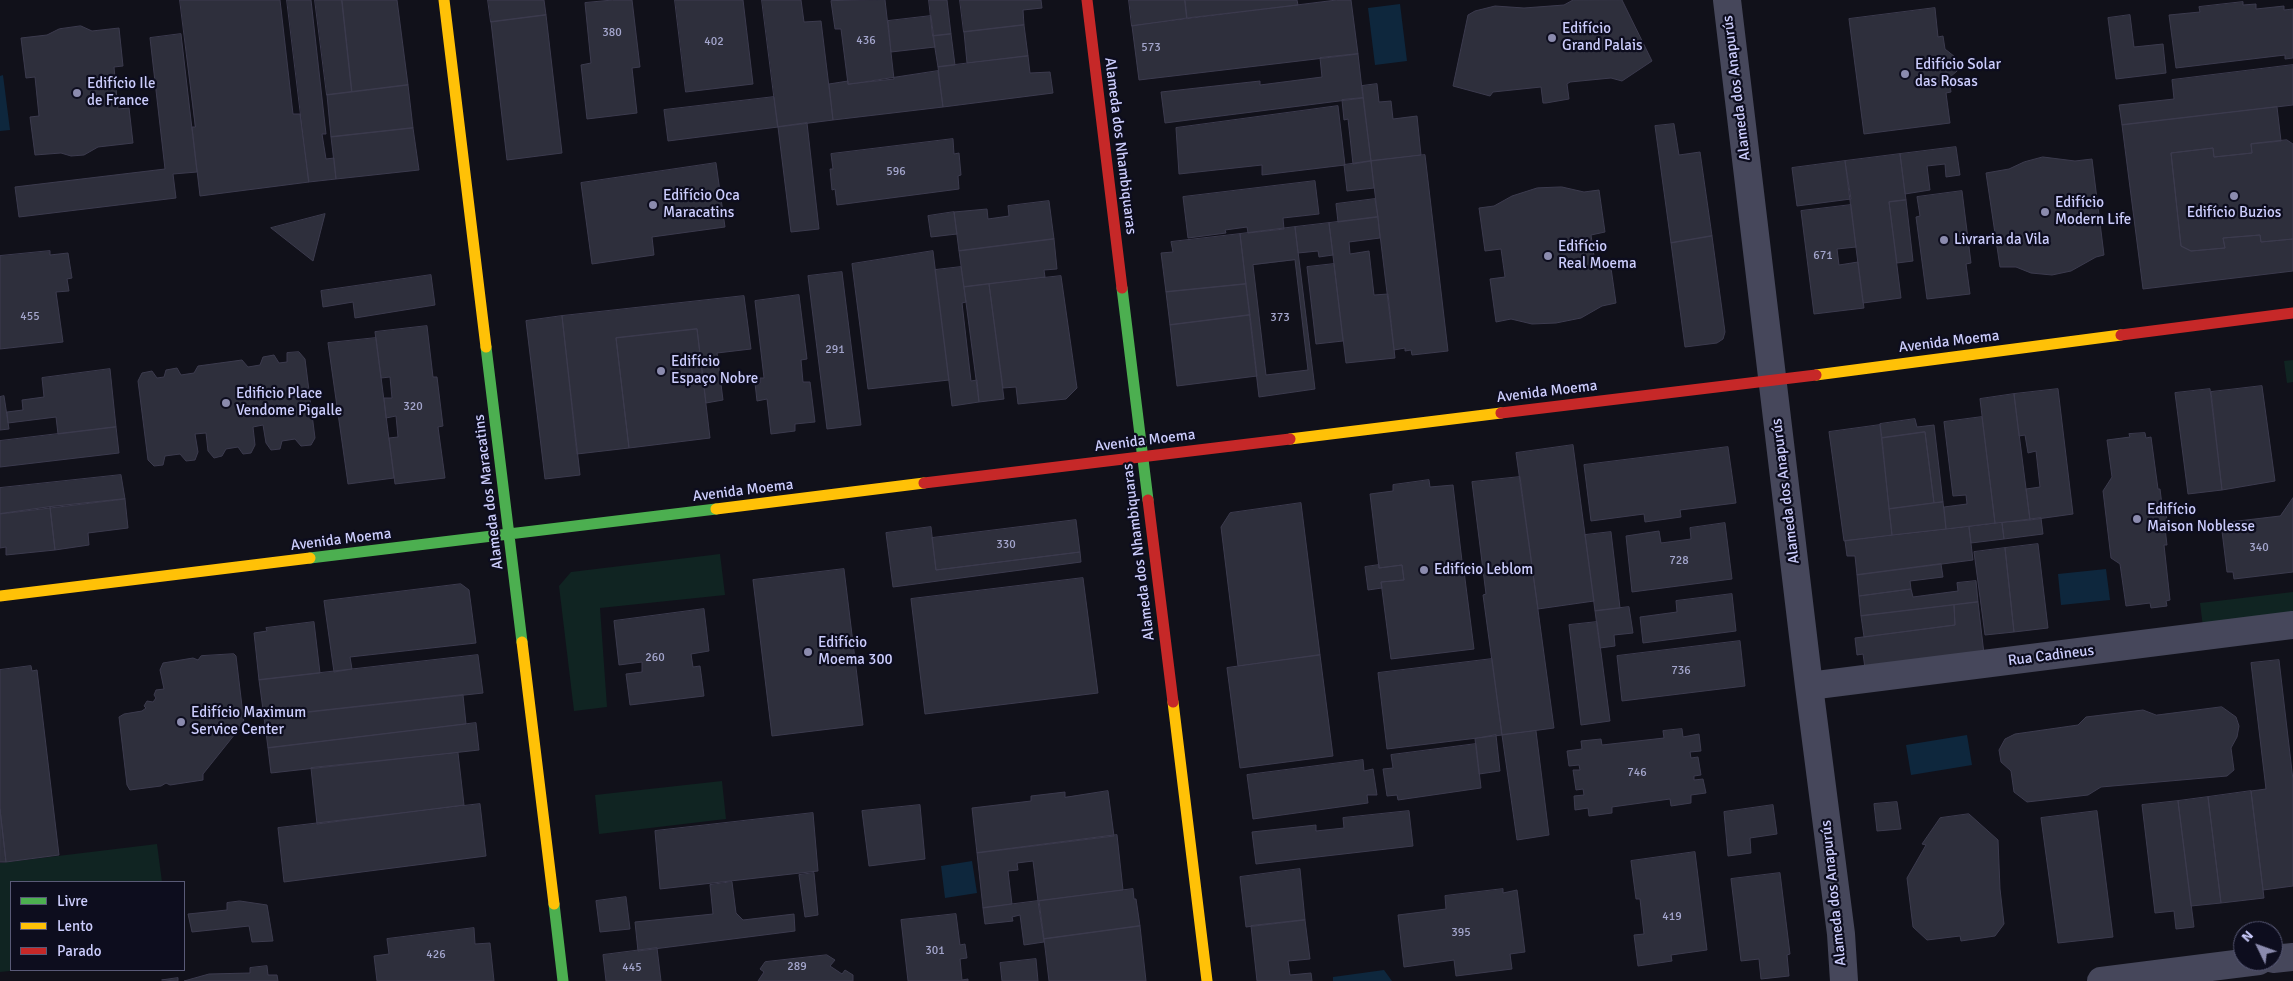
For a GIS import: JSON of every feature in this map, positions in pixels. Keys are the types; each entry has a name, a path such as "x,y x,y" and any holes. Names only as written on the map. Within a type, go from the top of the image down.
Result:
{"street":[{"name":"Alameda dos Maracatins","path":"444,0 563,981"},
{"name":"Alameda dos Nhambiquaras","path":"1087,0 1207,981"},
{"name":"Alameda dos Anapurús","path":"1727,0 1809,686 1841,934 1844,981"},
{"name":"Avenida Moema","path":"0,596 1772,380 2293,313"},
{"name":"Rua Cadineus","path":"1809,686 2293,625"},
{"path":"2101,981 2233,964"}],"green space":[{"path":"2293,360 2293,382 2287,383 2284,361"},
{"path":"720,554 725,595 600,608 607,707 574,711 559,586 571,572"},
{"path":"2293,592 2293,616 2203,627 2200,603"},
{"path":"722,781 726,819 599,834 595,795"},
{"path":"157,844 162,881 10,881 10,971 0,972 0,863"}],"water":[{"path":"1400,4 1407,61 1375,65 1368,8"},
{"path":"3,75 10,130 0,131 0,76"},
{"path":"2106,569 2110,600 2061,605 2058,574"},
{"path":"1967,735 1972,765 1911,775 1906,745"},
{"path":"972,861 977,893 945,898 941,866"},
{"path":"1384,970 1392,981 1333,981 1333,977"}],"building":[{"path":"180,0 280,0 293,114 300,114 309,182 200,196 192,127 195,127"},
{"path":"287,0 311,0 326,134 322,134 326,159 334,158 336,179 309,182"},
{"path":"315,0 342,0 352,92 327,95"},
{"path":"342,0 397,0 408,85 352,92"},
{"path":"488,0 544,0 546,15 491,22"},
{"path":"632,0 640,67 632,68 637,113 587,119 581,65 591,63 585,3"},
{"path":"675,0 743,0 753,84 686,92"},
{"path":"762,0 801,0 804,22 821,21 833,120 778,127"},
{"path":"885,0 894,79 848,84 841,29 835,29 831,1"},
{"path":"929,0 947,0 951,34 933,36"},
{"path":"960,0 1041,0 1042,8 1023,10 1024,25 964,32"},
{"path":"1129,0 1185,0 1187,18 1132,26"},
{"path":"1185,0 1297,0 1298,5 1187,18"},
{"path":"1337,0 1351,0 1358,54 1139,80 1132,26"},
{"name":"Edifício Grand Palais","path":"1573,0 1622,0 1652,61 1622,81 1611,78 1570,82 1567,84 1569,99 1546,103 1543,103 1541,87 1493,92 1490,96 1453,86 1468,15 1475,11 1495,6 1524,8 1564,5"},
{"path":"2243,2 2243,5 2256,4 2256,9 2284,6 2284,10 2293,9 2293,58 2285,59 2285,55 2176,68 2169,15 2200,12 2199,7"},
{"name":"Edifício Solar das Rosas","path":"1935,8 1938,37 1943,36 1945,49 1955,57 1957,71 1949,78 1951,92 1946,93 1950,123 1864,134 1849,19"},
{"path":"546,15 562,153 507,160 491,22"},
{"path":"2130,15 2134,47 2163,44 2166,73 2116,79 2108,18"},
{"path":"931,16 935,47 891,52 888,21"},
{"path":"1024,25 1028,56 967,63 964,32"},
{"name":"Edifício Ile de France","path":"81,26 92,31 119,28 123,66 114,67 118,109 129,108 133,143 98,147 84,155 71,156 61,153 35,155 30,117 39,116 35,77 26,78 21,38 47,35 59,29"},
{"path":"181,34 197,172 173,174 176,198 19,217 15,187 165,169 150,38"},
{"path":"951,34 955,65 938,67 933,36"},
{"path":"1358,54 1363,98 1165,123 1161,92 1260,81 1260,85 1322,77 1320,58"},
{"path":"1028,56 1030,73 1050,72 1053,93 943,107 938,67"},
{"path":"2293,65 2293,105 2122,125 2119,105 2174,99 2172,80"},
{"path":"938,71 943,107 833,120 829,84 848,81 848,84"},
{"path":"1377,84 1379,102 1391,101 1393,119 1417,116 1421,155 1371,161 1362,86"},
{"path":"408,85 413,128 331,137 327,95"},
{"path":"774,97 778,127 668,141 664,110"},
{"path":"1363,98 1371,161 1353,164 1348,119 1344,120 1342,100"},
{"path":"1338,106 1345,165 1262,175 1262,165 1179,174 1176,128"},
{"path":"2277,107 2281,141 2251,144 2252,153 2214,157 2213,148 2171,153 2181,246 2191,251 2225,248 2223,238 2260,235 2261,242 2293,239 2293,271 2143,289 2122,125"},
{"path":"807,123 819,229 791,232 778,127"},
{"path":"1674,124 1679,155 1700,152 1712,236 1671,243 1655,126"},
{"path":"413,128 419,170 336,179 331,137"},
{"path":"953,139 954,154 959,153 961,175 958,176 959,189 837,205 835,189 832,190 830,169 833,169 831,154"},
{"name":"Edifício Buzios","path":"2287,140 2293,144 2293,239 2261,242 2260,235 2223,238 2225,248 2191,251 2181,246 2171,153 2213,148 2214,157 2252,153 2251,144"},
{"path":"1956,147 1960,175 1946,177 1945,164 1927,166 1930,190 1905,194 1900,154"},
{"path":"1900,154 1906,200 1889,202 1901,298 1863,303 1845,161"},
{"path":"1425,155 1448,351 1412,355 1411,350 1405,351 1405,348 1394,350 1371,161"},
{"name":"Edifício Modern Life","path":"2043,157 2075,161 2092,159 2104,255 2096,257 2071,271 2052,275 2031,273 2016,267 2000,267 1986,173 2009,169 2024,162"},
{"path":"1371,161 1374,188 1347,191 1344,165"},
{"path":"1845,161 1851,199 1797,206 1792,168"},
{"name":"Edifício Oca Maracatins","path":"716,163 725,227 652,237 654,255 592,264 581,183"},
{"path":"1315,181 1319,214 1283,218 1284,229 1248,233 1247,227 1225,230 1226,233 1188,238 1183,197"},
{"name":"Edifício Real Moema","path":"1562,187 1584,192 1599,190 1605,232 1591,235 1595,263 1610,261 1616,303 1602,306 1581,318 1556,323 1532,324 1511,319 1496,322 1490,279 1505,277 1501,249 1485,251 1479,208 1494,206 1512,196 1537,188"},
{"name":"Livraria da Vila","path":"1962,191 1971,263 1966,264 1970,294 1927,299 1916,217 1920,216 1917,197"},
{"path":"1375,199 1378,217 1338,222 1336,204"},
{"path":"1906,200 1913,261 1897,263 1889,202"},
{"path":"1049,201 1054,239 959,251 954,212 987,209 988,219 1009,216 1008,206"},
{"path":"1851,205 1856,247 1837,249 1839,265 1858,262 1864,308 1814,314 1801,211"},
{"path":"954,212 957,234 931,237 928,216"},
{"path":"325,214 313,261 271,228"},
{"path":"1378,217 1380,238 1349,242 1350,254 1369,251 1374,295 1388,294 1395,358 1346,363 1329,223"},
{"path":"1329,223 1333,255 1319,257 1318,251 1298,253 1295,227"},
{"path":"1295,227 1315,389 1259,397 1240,234"},
{"path":"1240,234 1246,284 1166,292 1161,253 1173,252 1171,242"},
{"path":"1712,236 1725,332 1723,339 1717,343 1685,347 1671,243"},
{"path":"1054,239 1057,269 1044,270 1045,277 964,287 959,251"},
{"path":"50,251 50,255 68,253 72,278 67,279 69,291 56,292 63,342 0,349 0,256"},
{"path":"933,251 949,380 868,389 852,264"},
{"path":"1295,260 1308,370 1266,375 1253,265"},
{"path":"1334,264 1343,341 1316,344 1307,267"},
{"path":"961,267 966,302 962,303 971,381 977,380 979,402 952,406 935,270"},
{"path":"842,272 861,425 827,429 808,276"},
{"path":"431,275 435,305 355,318 353,302 323,307 321,291"},
{"path":"1061,276 1077,388 1066,399 1018,404 1016,387 1003,388 989,284"},
{"path":"989,284 1004,399 979,402 964,287"},
{"path":"1246,284 1250,315 1170,325 1166,292"},
{"path":"799,295 807,359 801,360 803,382 810,382 815,422 795,424 795,431 771,434 767,399 757,401 755,383 760,383 760,378 764,378 755,301"},
{"path":"744,296 751,349 717,353 723,400 706,403 697,329 616,338 629,448 577,454 562,316"},
{"path":"1250,315 1257,376 1177,386 1170,325"},
{"path":"562,316 580,475 545,479 526,321"},
{"path":"427,326 433,377 437,377 443,426 438,427 445,478 395,484 389,438 398,437 396,416 386,418 384,398 392,398 390,377 381,378 375,332"},
{"name":"Edifício Espaço Nobre","path":"697,329 710,438 629,448 616,338"},
{"path":"376,338 394,478 348,484 328,343"},
{"name":"Edificio Place Vendome Pigalle","path":"299,352 305,359 315,438 311,445 301,446 295,439 282,441 280,449 271,450 266,443 263,425 253,427 255,445 251,453 243,454 238,447 226,449 222,456 214,458 208,451 206,433 195,434 198,452 195,460 186,461 180,454 165,456 163,465 154,466 148,460 138,381 142,373 152,371 157,378 164,377 166,370 177,368 181,375 194,373 198,366 242,360 248,367 260,365 263,357 274,355 279,363 287,362 287,353"},
{"path":"110,369 116,427 58,434 56,417 8,423 7,412 23,410 22,400 44,397 42,378"},
{"path":"2262,386 2275,481 2222,490 2211,392"},
{"path":"2058,389 2073,514 2030,520 2026,489 2040,487 2036,451 2028,453 2025,435 2019,436 2014,394"},
{"path":"2210,389 2222,490 2188,494 2175,393"},
{"path":"2014,394 2030,520 1995,523 1980,399"},
{"path":"4,396 9,429 0,430 0,397"},
{"path":"1982,417 1995,523 1946,529 1944,507 1967,504 1966,495 1953,496 1944,422"},
{"path":"1915,419 1917,427 1934,425 1943,502 1934,503 1925,432 1882,438 1880,424"},
{"path":"1880,425 1892,535 1844,541 1829,432"},
{"path":"116,427 119,453 0,467 0,441"},
{"path":"1925,432 1934,503 1889,509 1882,438"},
{"name":"Edifício Maison Noblesse","path":"2145,433 2146,438 2151,437 2158,489 2160,489 2162,505 2165,505 2168,528 2165,528 2167,545 2164,545 2170,600 2166,601 2167,606 2151,608 2150,603 2126,606 2120,564 2111,558 2103,491 2112,477 2107,440 2130,437 2129,434"},
{"path":"1573,445 1594,601 1538,609 1516,453"},
{"path":"1728,447 1736,503 1680,510 1681,517 1645,522 1644,514 1591,521 1584,465"},
{"path":"121,475 125,499 0,514 0,488"},
{"path":"1520,477 1554,728 1502,735 1483,595 1486,594 1472,482"},
{"name":"Edifício Leblom","path":"1429,480 1430,487 1453,485 1462,561 1444,562 1446,573 1464,571 1474,649 1391,659 1381,582 1404,580 1402,565 1379,568 1370,494 1393,491 1393,485"},
{"path":"2293,498 2293,572 2234,579 2233,572 2227,572 2221,523 2280,516"},
{"path":"125,499 128,528 88,533 89,545 55,550 50,507"},
{"path":"1943,502 1946,529 1892,535 1889,509"},
{"path":"1301,503 1320,655 1238,666 1221,527 1230,513"},
{"path":"50,507 55,550 6,555 6,547 0,548 0,514"},
{"path":"2041,518 2043,534 2004,539 2002,523"},
{"path":"1076,520 1080,552 936,570 932,538"},
{"path":"1725,523 1732,579 1632,592 1626,536 1659,531 1661,543 1691,539 1690,528"},
{"path":"2002,523 2004,539 1971,543 1969,527"},
{"path":"931,527 936,570 1080,552 1081,562 893,587 886,533"},
{"path":"1969,527 1973,560 1857,575 1855,556 1847,556 1845,541"},
{"path":"1611,532 1620,608 1595,611 1585,535"},
{"path":"2038,544 2048,628 2014,632 2005,548"},
{"path":"2005,548 2014,632 1985,635 1974,552"},
{"path":"1941,564 1943,577 1910,581 1911,589 1859,596 1857,575"},
{"path":"1379,565 1379,568 1402,565 1404,580 1381,582 1382,588 1368,590 1365,567"},
{"name":"Edifício Moema 300","path":"844,569 863,725 772,736 753,580"},
{"path":"1083,578 1098,693 925,714 911,599"},
{"path":"1976,581 1978,602 1861,616 1859,596 1911,589 1913,597 1958,591 1957,583"},
{"path":"461,584 469,590 476,643 350,657 352,669 334,672 324,601"},
{"path":"1732,594 1736,631 1643,643 1640,617 1677,612 1676,601"},
{"path":"1978,602 1984,654 1865,668 1863,654 1857,655 1855,638 1955,625 1954,605"},
{"path":"1954,605 1955,625 1864,637 1861,616"},
{"path":"1629,607 1633,633 1614,635 1615,646 1600,648 1595,611"},
{"path":"704,609 709,651 691,654 693,667 700,666 704,696 630,705 626,674 642,672 642,662 619,665 614,621"},
{"path":"314,622 320,673 259,680 254,633 267,631 266,628"},
{"path":"1597,622 1610,721 1581,725 1569,625"},
{"path":"1740,641 1745,686 1622,701 1617,656"},
{"name":"Edifício Maximum Service Center","path":"234,654 236,656 243,728 239,729 203,774 203,780 170,785 166,783 161,786 130,790 127,785 119,717 124,714 142,711 146,708 144,706 147,701 153,702 156,698 154,695 156,690 164,689 160,670 163,663 193,658 198,660 201,656"},
{"path":"478,655 483,693 264,717 259,680"},
{"path":"1320,655 1333,756 1240,768 1227,668"},
{"path":"1492,659 1502,735 1387,749 1378,673"},
{"path":"2279,660 2293,780 2293,886 2263,890 2251,791 2266,789 2251,663"},
{"path":"31,666 32,671 37,670 59,855 6,862 0,809 0,670"},
{"path":"463,695 466,724 268,748 264,717"},
{"path":"2222,707 2236,717 2239,726 2237,737 2231,748 2234,770 2227,776 2101,787 2088,795 2027,802 2014,792 2011,771 2001,762 1999,750 2005,739 2015,734 2078,725 2086,717 2143,710 2156,715"},
{"path":"476,723 479,750 271,773 268,748"},
{"path":"1682,729 1683,737 1699,734 1701,751 1690,752 1691,758 1698,757 1701,775 1694,776 1694,780 1703,779 1706,793 1691,795 1691,803 1671,806 1670,799 1612,807 1612,813 1589,816 1588,808 1575,810 1574,796 1584,795 1583,789 1576,790 1573,770 1580,770 1579,765 1569,766 1567,751 1582,749 1581,741 1601,739 1602,745 1664,738 1663,731"},
{"path":"1536,731 1549,835 1517,840 1502,735"},
{"path":"1496,735 1500,771 1479,774 1475,739"},
{"path":"1476,744 1481,788 1398,800 1397,795 1387,796 1383,769 1393,768 1391,755"},
{"path":"458,753 464,805 317,824 311,768"},
{"path":"1363,760 1364,771 1373,769 1377,795 1367,795 1368,803 1253,819 1247,775"},
{"path":"1108,791 1114,836 977,853 972,808 1031,801 1031,796 1065,792 1065,797"},
{"path":"2251,791 2264,898 2221,903 2208,797"},
{"path":"2208,797 2221,903 2191,906 2178,801"},
{"path":"2178,801 2194,927 2176,929 2174,911 2155,913 2142,805"},
{"path":"1897,802 1901,829 1877,831 1874,804"},
{"path":"480,804 486,856 284,882 278,828"},
{"path":"920,805 925,859 869,866 862,811"},
{"path":"1773,805 1777,834 1750,838 1751,853 1728,856 1724,812"},
{"path":"0,809 6,862 0,862"},
{"path":"1409,811 1413,846 1256,864 1252,832 1316,825 1316,831 1344,828 1343,818"},
{"path":"2097,811 2113,937 2058,943 2041,818"},
{"path":"813,813 818,871 660,889 655,831"},
{"path":"1969,814 1998,840 2004,924 1995,936 1961,941 1960,936 1927,940 1913,927 1907,878 1926,845 1922,844 1940,818"},
{"path":"1117,835 1123,890 1038,901 1033,861 1017,863 1018,870 1008,871 1012,904 983,908 977,853"},
{"path":"1695,852 1707,950 1671,955 1672,961 1638,966 1634,935 1644,934 1640,899 1636,899 1631,861"},
{"path":"1300,869 1305,920 1246,927 1240,877"},
{"path":"814,873 818,915 805,917 799,875"},
{"path":"1780,873 1790,954 1787,955 1789,976 1761,979 1759,959 1741,961 1731,879"},
{"path":"732,882 736,913 743,920 794,914 795,931 638,951 635,922 713,914 710,885"},
{"path":"1133,889 1140,926 1044,939 1039,901"},
{"path":"1503,889 1503,893 1517,890 1525,952 1510,954 1512,969 1456,976 1454,960 1404,967 1398,915 1446,909 1445,896"},
{"path":"626,897 630,929 600,932 596,901"},
{"path":"240,901 267,905 273,941 252,942 249,926 192,932 188,914 227,910 227,903"},
{"path":"1038,901 1044,942 1024,945 1020,915 1012,917 1013,921 985,924 983,908"},
{"path":"956,914 960,945 965,944 967,958 960,959 962,980 968,979 968,981 908,981 901,920"},
{"path":"1305,920 1310,959 1288,961 1290,975 1311,973 1312,981 1257,981 1251,926"},
{"path":"1140,926 1146,981 1049,981 1044,939"},
{"path":"474,928 475,944 490,943 494,981 377,981 374,956 389,954 387,939"},
{"path":"657,948 661,981 606,981 603,955"},
{"path":"827,955 835,960 830,966 842,974 845,970 853,975 853,981 758,981 764,972 760,969 765,962"},
{"path":"1036,959 1038,981 1002,981 1000,963"},
{"path":"267,966 268,975 277,975 278,981 184,981 209,974 250,973 250,968"},
{"path":"178,978 178,981 162,980"}],"traffic: fast":[{"path":"1122,288 1148,500"},
{"path":"486,347 522,642"},
{"path":"310,558 716,509"},
{"path":"554,904 563,981"}],"traffic: slow":[{"path":"444,0 486,347"},
{"path":"1816,375 2121,335"},
{"path":"1290,439 1501,413"},
{"path":"716,509 924,483"},
{"path":"0,596 310,558"},
{"path":"522,642 554,904"},
{"path":"1173,702 1207,981"}],"traffic: jam":[{"path":"1087,0 1122,288"},
{"path":"2121,335 2293,313"},
{"path":"1501,413 1816,375"},
{"path":"924,483 1290,439"},
{"path":"1148,500 1173,702"}],"place":[{"name":"Edifício Grand Palais","path":"1552,38"},
{"name":"Edifício Solar das Rosas","path":"1905,74"},
{"name":"Edifício Ile de France","path":"77,93"},
{"name":"Edifício Buzios","path":"2234,196"},
{"name":"Edifício Oca Maracatins","path":"653,205"},
{"name":"Edifício Modern Life","path":"2045,212"},
{"name":"Livraria da Vila","path":"1944,240"},
{"name":"Edifício Real Moema","path":"1548,256"},
{"name":"Edifício Espaço Nobre","path":"661,371"},
{"name":"Edificio Place Vendome Pigalle","path":"226,403"},
{"name":"Edifício Maison Noblesse","path":"2137,519"},
{"name":"Edifício Leblom","path":"1424,570"},
{"name":"Edifício Moema 300","path":"808,652"},
{"name":"Edifício Maximum Service Center","path":"181,722"}]}
